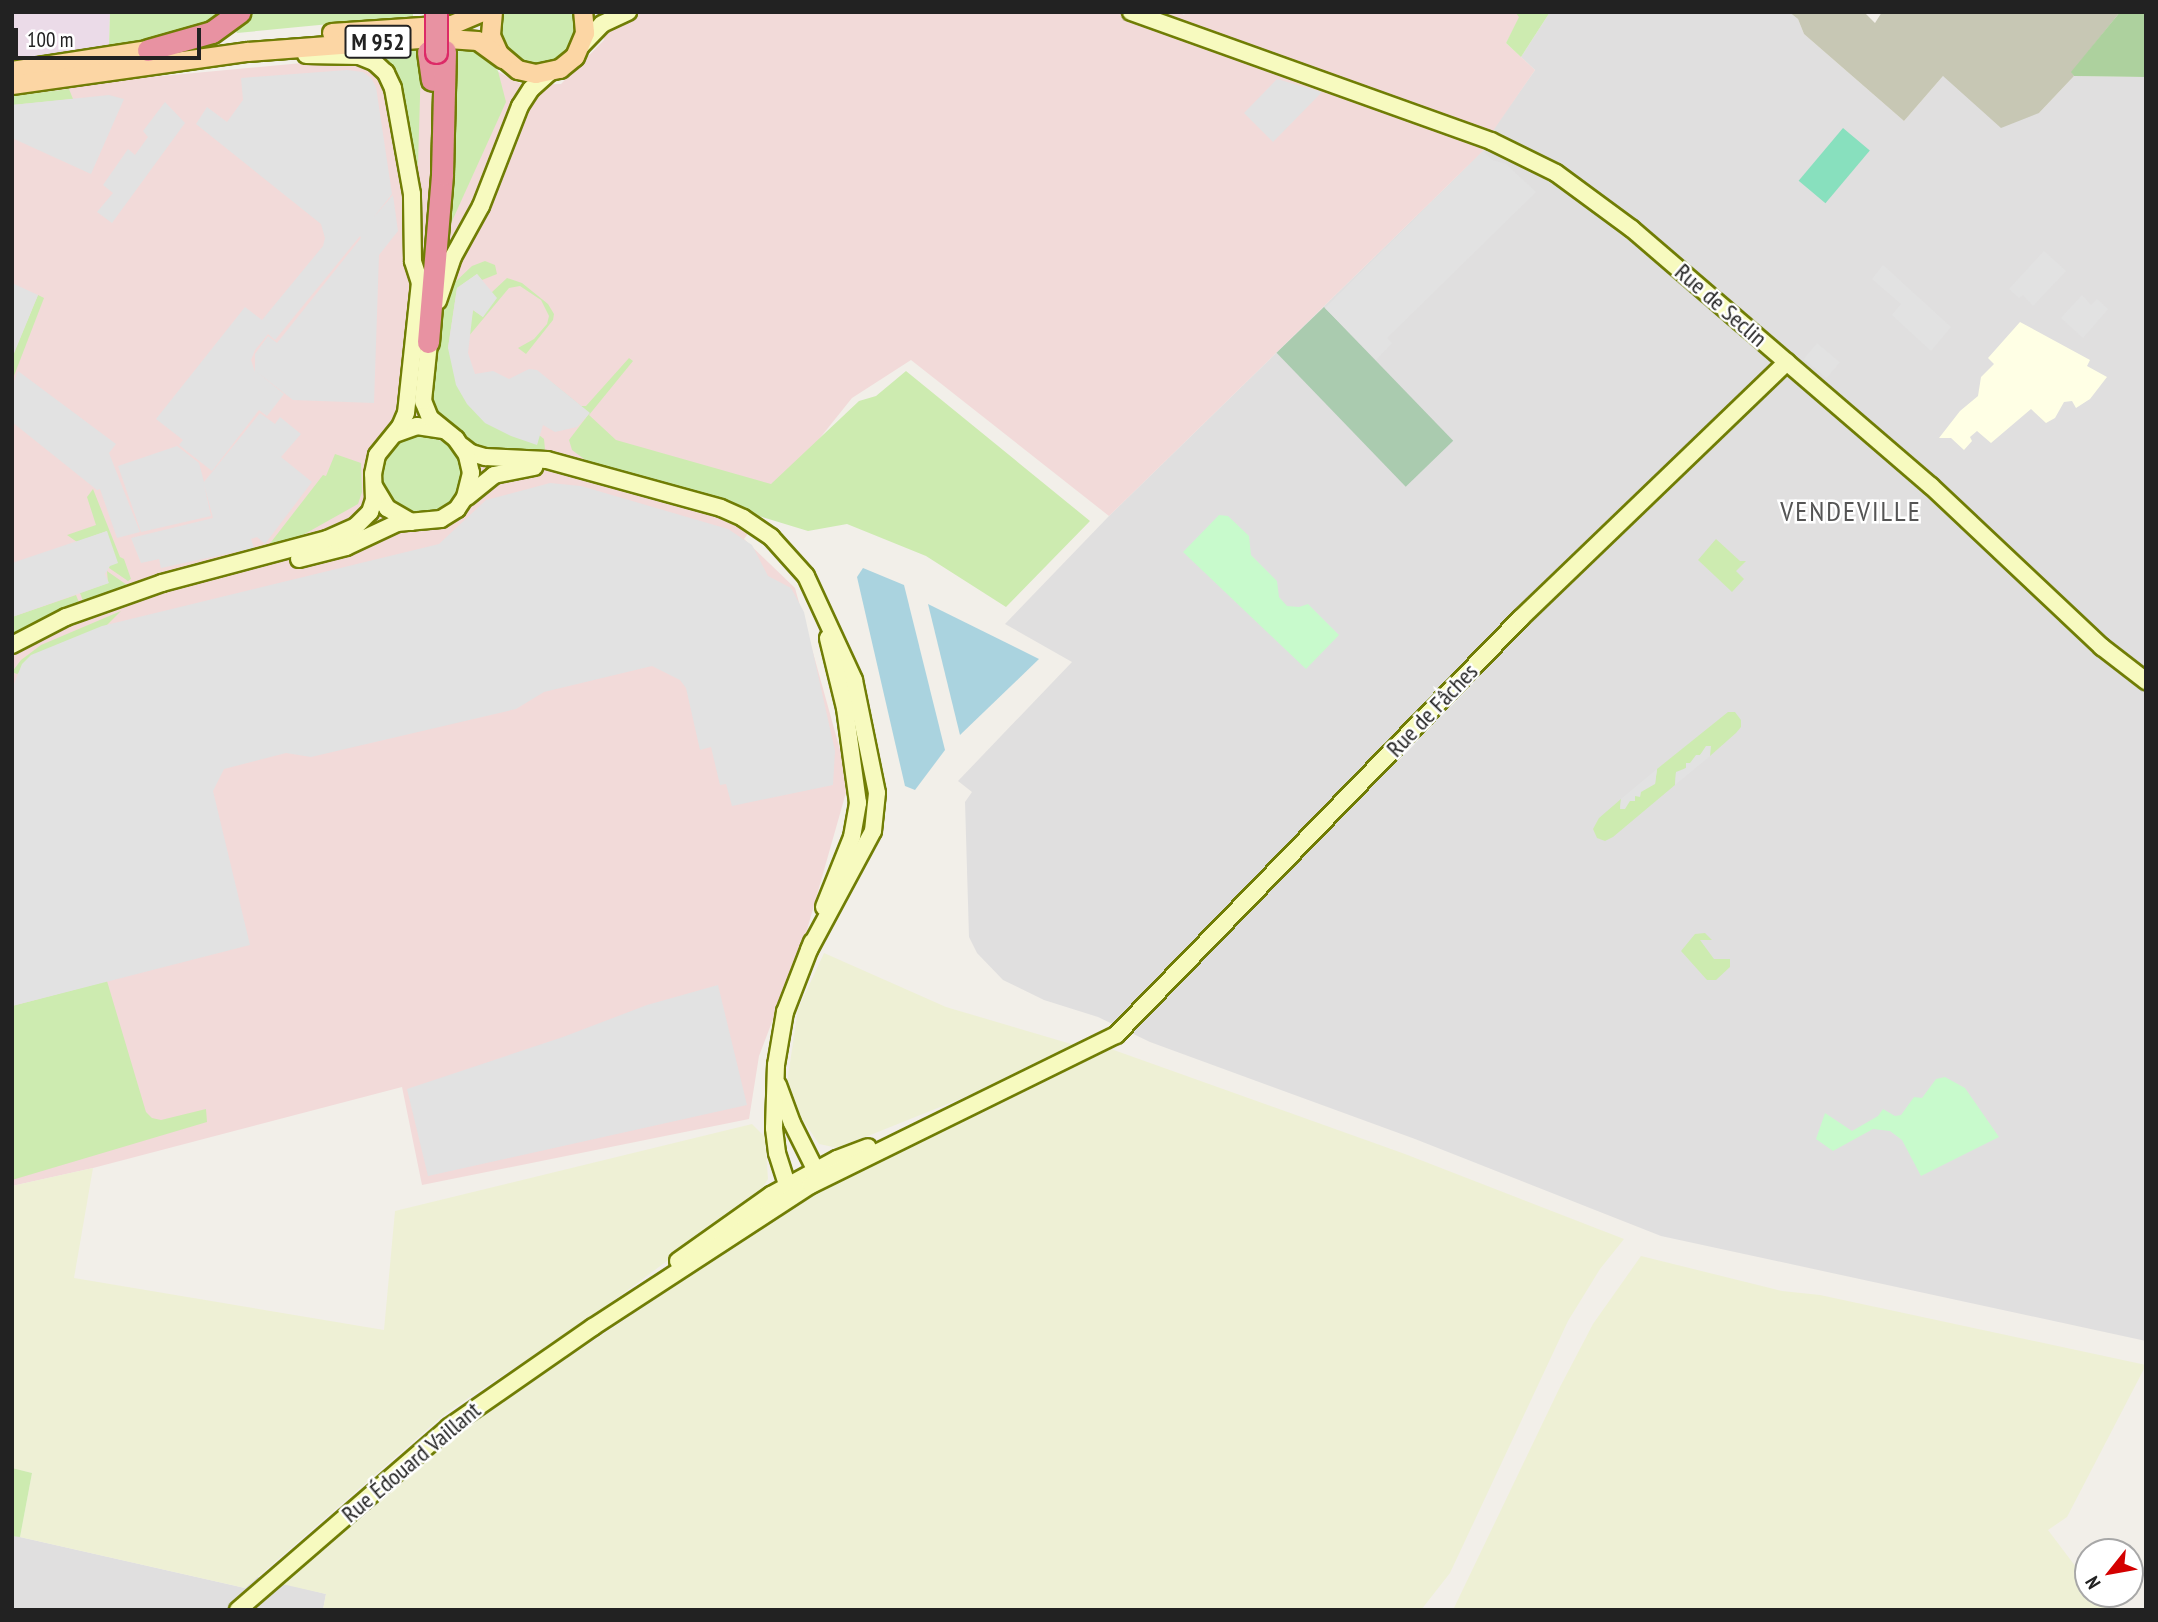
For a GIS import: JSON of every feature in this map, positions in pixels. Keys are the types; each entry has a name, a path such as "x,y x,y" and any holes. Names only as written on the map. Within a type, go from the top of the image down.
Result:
{"highway":[{"path":"148,50 212,32 240,12"},
{"path":"426,12 436,52"},
{"path":"428,342 442,174 436,12"},
{"path":"421,283 430,165 432,80 446,12"}],"main road":[{"name":"M 952","path":"12,71 148,50 452,24 483,12"},
{"path":"493,12 491,36 503,59 524,72 548,73 566,65 582,46 586,26 583,12"},
{"name":"M 952","path":"12,85 247,52 457,37 478,41 503,59"}],"street":[{"path":"582,46 602,24 628,12"},
{"name":"Rue de Seclin","path":"1131,12 1483,138 1556,173 1632,229 1787,362 1973,523 2102,647 2146,681"},
{"name":"Rue de Seclin","path":"1160,12 1225,44"},
{"path":"12,645 65,617 162,583 310,545 343,533 361,522 370,512 377,455 395,434 406,413 421,283 413,261 414,222 393,88 386,72 374,62 359,56 247,52"},
{"path":"548,73 531,89 520,106 481,206 446,275 428,342 424,401 430,418 476,456 547,460 709,504 743,518 771,537 792,558 820,601 854,680 871,753 877,803 873,831 809,950 782,1024 774,1128 789,1191"},
{"name":"Rue de Fâches","path":"1079,1056 1109,1040 1128,1025 1521,618 1787,362"},
{"path":"395,434 416,426 444,431"},
{"path":"462,446 471,473 463,501"},
{"path":"12,656 52,631 145,596 346,547 388,527 441,519 484,482 508,471 530,467 573,469"},
{"path":"374,483 384,505 398,517 412,522"},
{"name":"Rue Édouard Vaillant","path":"238,1610 458,1419 593,1327 685,1256 818,1175 1079,1056"},
{"path":"776,1079 792,1123 818,1175"}],"shaded area":[{"path":"12,12 110,12 109,46 12,61"},
{"path":"602,12 1179,12 1184,15 1186,12 1515,12 1520,17 1506,43 1535,70 1493,131 1483,151 1109,516 911,360 852,398 791,474 744,539 795,588 849,782 807,930 759,1056 749,1119 422,1185 402,1087 93,1168 12,1186 12,90 409,53 491,68 523,85 561,84 604,40"},
{"path":"1550,12 1789,12 1798,19 1804,34 1904,121 1943,76 2039,113 2074,76 2146,77 2146,1341 1661,1236 1415,1139 1150,1042 1098,1017 1044,1000 1003,980 977,953 969,937 965,802 972,792 958,781 1072,662 1005,624 1109,516 1483,151 1492,131 1535,70 1521,57"},
{"path":"1789,12 1864,12 1875,23 1882,12 2120,12 2072,72 2074,76 2039,113 2001,128 1943,76 1904,121 1804,34 1798,19"},
{"path":"347,70 363,72 371,78 376,87 392,194 373,218 393,195 398,231 379,255 374,403 293,400 257,372 284,394 267,416 259,410 212,471 179,445 183,440 156,419 245,307 262,320 323,246 325,238 321,224 196,124 207,107 227,122 243,100 241,78","holes":["360,236 277,343 268,336 255,354 255,372 251,360 255,350 268,334 275,340"]},
{"path":"1277,79 1322,92 1273,142 1244,113"},
{"path":"109,95 124,99 91,174 12,138 12,105"},
{"path":"165,102 185,123 112,223 97,212 113,193 103,185 128,149 135,155 148,137 143,131"},
{"path":"1483,151 1492,160 1506,164 1536,192 1387,338 1392,343 1376,360 1325,308"},
{"path":"2044,251 2066,271 2033,306 2023,295 2019,298 2009,289"},
{"path":"1883,265 1951,327 1931,351 1892,315 1901,304 1872,279"},
{"path":"477,274 497,298 483,317 473,310 468,353 475,374 493,371 509,379 529,369 537,370 590,413 577,427 555,432 543,425 537,445 485,423 467,404 456,385 448,348 457,288"},
{"path":"12,283 38,295 13,356 12,356"},
{"path":"2082,295 2091,305 2097,299 2108,309 2083,338 2061,318"},
{"path":"1324,307 1453,441 1406,487 1277,353"},
{"path":"2020,322 2090,360 2087,366 2107,377 2090,399 2076,408 2072,401 2064,402 2055,418 2046,423 2031,409 1991,443 1977,431 1970,437 1972,441 1964,450 1951,438 1939,438 1960,411 1978,396 1981,377 1994,364 1988,358"},
{"path":"1817,343 1840,362 1826,378 1804,359"},
{"path":"18,371 116,444 109,453 140,532 117,538 100,489 97,490 12,422 12,386"},
{"path":"260,413 275,424 280,417 301,434 281,457 312,482 265,544 257,537 251,539 254,548 161,568 159,559 141,563 131,538 213,518 204,484 211,516 141,532 118,466 177,446 199,463 204,482"},
{"path":"550,483 581,486 728,529 752,545 768,576 791,588 804,612 835,751 833,785 732,806 726,784 720,785 711,747 700,750 686,688 680,680 652,666 544,692 516,709 311,757 286,753 224,769 213,791 250,945 12,1006 12,689 22,664 31,655 102,626 439,544 486,500"},
{"path":"107,531 118,563 110,566 105,574 109,583 12,617 12,563"},
{"path":"1706,746 1711,746 1710,756 1675,785 1676,772 1686,768 1686,763 1700,755"},
{"path":"1657,769 1655,784 1641,792 1640,797 1635,796 1635,801 1630,801 1625,809 1620,809 1621,799"},
{"path":"824,953 946,1007 1078,1046 965,1097 838,1148 819,1144 797,1111 787,1083 798,1009"},
{"path":"718,985 747,1105 428,1176 407,1089 563,1037 647,1005"},
{"path":"1111,1049 1405,1154 1624,1239 1600,1269 1568,1321 1450,1573 1421,1610 323,1610 326,1594 282,1584 461,1430 822,1187"},
{"path":"752,1124 765,1137 768,1179 759,1193 594,1315 446,1413 245,1588 20,1537 32,1473 12,1468 12,1186 93,1168 74,1278 384,1330 395,1211"},
{"path":"1641,1256 1782,1291 1820,1295 2146,1365 2067,1517 2048,1530 2074,1564 2074,1608 2108,1610 1453,1610 1593,1324"},
{"path":"12,1468 20,1537 245,1588 257,1577 326,1594 323,1610 12,1610"}],"green space":[{"path":"110,12 225,12 210,23 183,32 109,46"},
{"path":"250,12 413,12 413,16 237,33 235,28"},
{"path":"503,12 574,12 576,34 568,51 559,60 534,66 522,62 507,50 501,39"},
{"path":"1515,12 1550,12 1521,57 1506,43 1519,17"},
{"path":"2120,12 2146,12 2146,77 2074,76 2071,72"},
{"path":"463,49 474,49 484,55 498,71 506,102 448,230 454,54"},
{"path":"419,50 421,63 418,165 414,162 403,98 394,74 384,61 386,51"},
{"path":"69,89 73,99 12,105 12,96"},
{"path":"1843,128 1870,150 1825,203 1799,181"},
{"path":"485,261 495,265 497,274 482,280 477,274 457,288 448,348 537,444 539,435 544,439 545,449 541,453 487,454 470,446 462,434 434,412 432,396 445,301 453,284 472,266"},
{"path":"507,278 522,283 548,304 554,314 553,320 526,354 518,348 534,339 547,324 549,316 541,300 520,286 509,288 468,337 473,310 483,317 491,293"},
{"path":"38,295 44,298 12,381 12,357"},
{"path":"629,358 633,361 589,415 616,440 771,484 859,401 876,396 906,371 1090,521 1006,607 926,556 847,524 808,531 592,465 572,450 569,440 588,415 545,377 581,406 586,406"},
{"path":"422,436 437,439 450,447 458,460 461,475 458,490 450,503 437,511 422,514 407,511 394,503 386,490 383,475 386,460 394,447 407,439"},
{"path":"335,454 361,463 362,492 358,504 285,545 268,546 323,475 326,476"},
{"path":"93,489 120,557 124,559 131,579 128,581 109,568 107,531 77,542 67,535 96,525 87,497"},
{"path":"1219,515 1228,516 1249,536 1251,555 1277,581 1279,597 1287,606 1299,607 1308,604 1339,635 1306,669 1183,552"},
{"path":"1716,539 1740,561 1746,561 1736,571 1744,579 1732,592 1698,560"},
{"path":"107,571 127,585 84,604 80,593 108,583"},
{"path":"76,595 80,605 12,636 12,617"},
{"path":"121,611 102,630 17,674 12,672 21,660 41,645"},
{"path":"1728,712 1735,712 1741,720 1741,727 1736,733 1710,756 1710,746 1681,772 1676,772 1675,785 1613,837 1605,841 1597,838 1593,829 1599,818 1621,799 1620,808 1651,783 1655,784 1657,769"},
{"path":"1705,933 1712,940 1700,940 1714,959 1730,959 1730,967 1716,980 1707,980 1681,951 1695,934"},
{"path":"107,981 146,1112 152,1118 161,1120 206,1109 207,1122 12,1180 12,1006"},
{"path":"1945,1077 1965,1088 1999,1137 1921,1176 1902,1140 1890,1131 1873,1129 1833,1151 1816,1139 1825,1113 1852,1131 1878,1116 1883,1109 1895,1116 1901,1115 1914,1097 1922,1098 1936,1079"},
{"path":"12,1468 32,1473 20,1537 12,1536"}],"water":[{"path":"863,568 904,585 945,750 915,790 905,786 857,577"},
{"path":"928,604 1039,659 960,735"}],"district":[{"name":"VENDEVILLE","path":"1851,511"}]}
